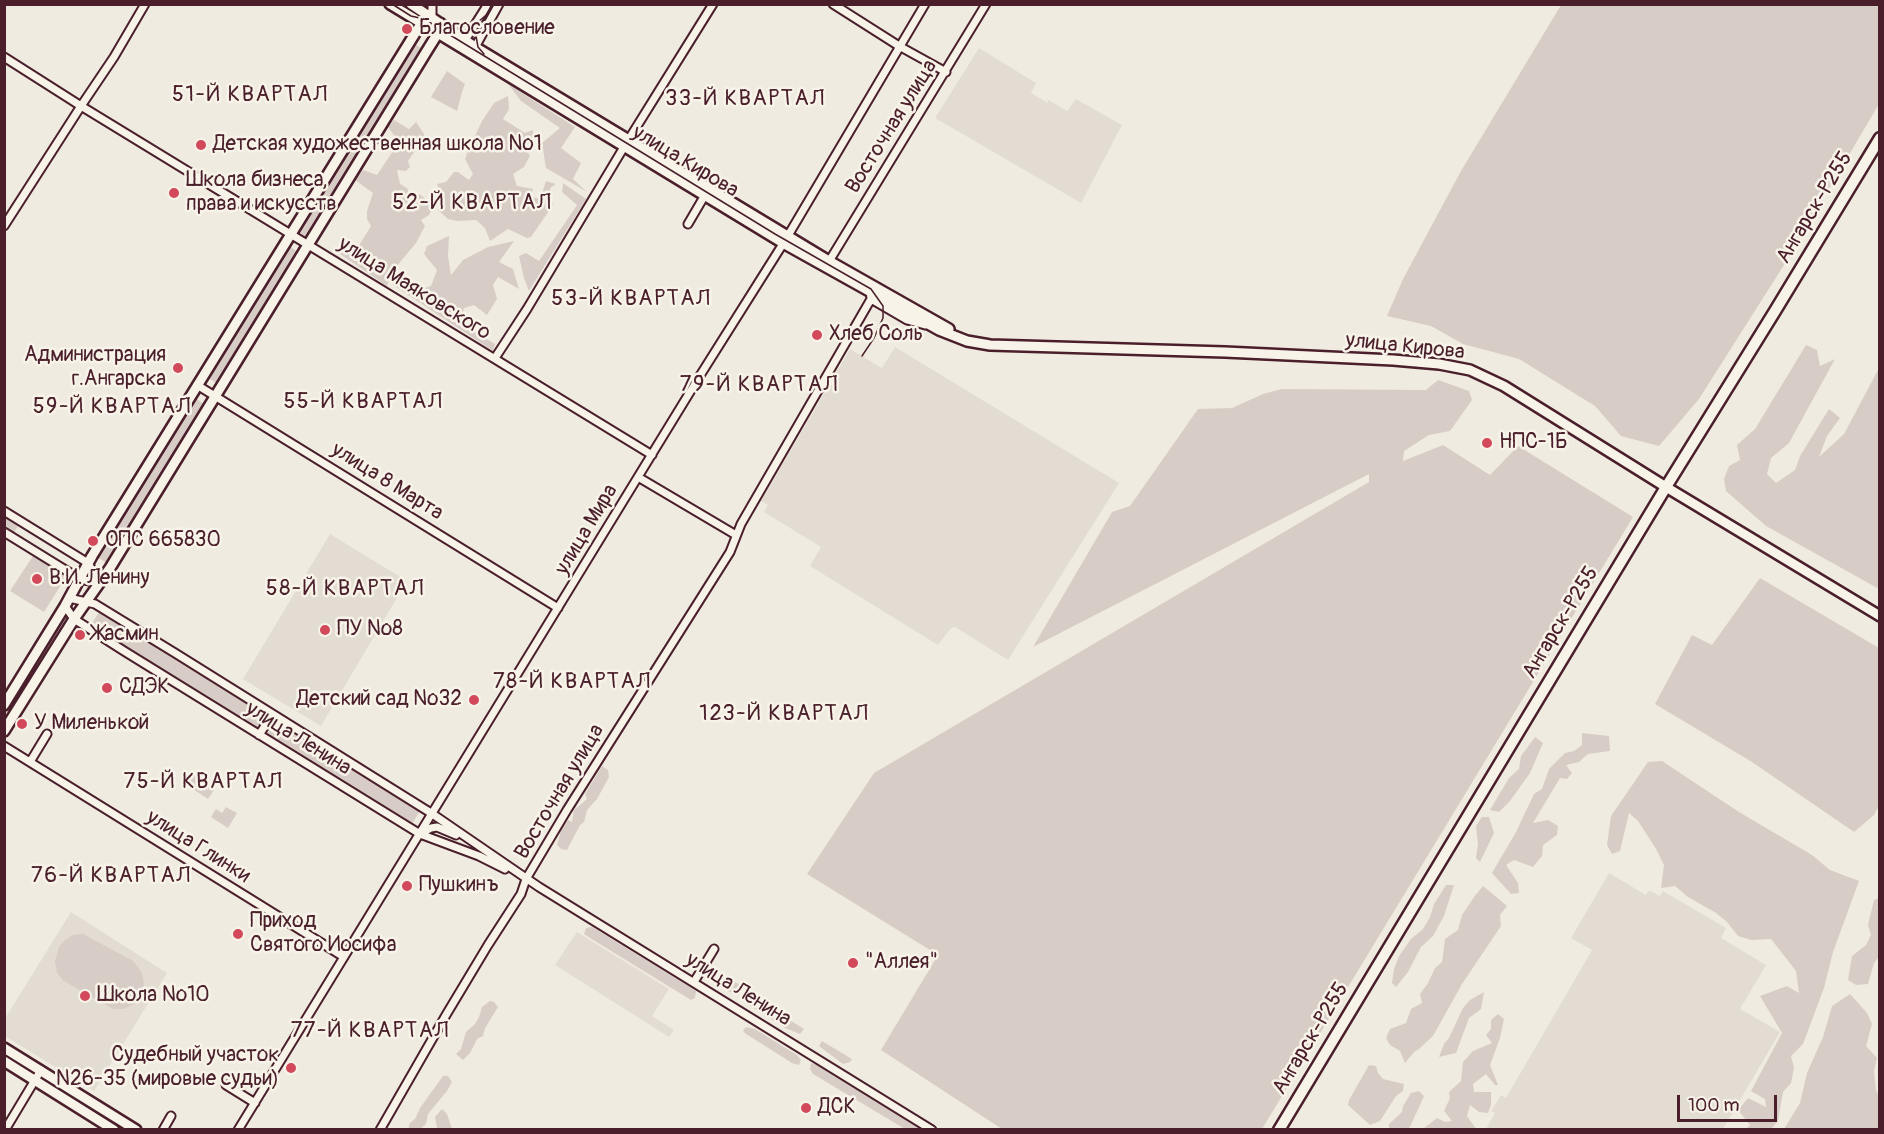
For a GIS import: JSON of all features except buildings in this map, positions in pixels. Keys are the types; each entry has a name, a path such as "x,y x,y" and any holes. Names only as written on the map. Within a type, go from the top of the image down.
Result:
{"main road":[{"name":"Ангарск-Р255","path":"1279,1130 1666,487 1880,138"}],"street":[{"path":"4,226 146,4"},
{"name":"улица Кирова","path":"390,4 430,20 438,33 463,44"},
{"name":"улица Кирова","path":"411,4 463,44 870,291 939,330 967,341 990,345 1393,360 1439,364 1470,370 1504,386 1880,616"},
{"path":"4,705 88,563 291,233 430,20 432,4"},
{"path":"463,44 488,4"},
{"path":"473,50 500,4"},
{"path":"495,358 713,4"},
{"path":"833,4 899,46 946,72"},
{"name":"улица Мира","path":"238,1130 786,239 925,4"},
{"name":"Восточная улица","path":"827,264 986,4"},
{"path":"4,731 74,618 99,583 438,33 430,20"},
{"name":"улица Маяковского","path":"4,57 652,455"},
{"name":"улица Кирова","path":"626,143 705,195 786,239"},
{"path":"688,224 705,195"},
{"name":"улица Кирова","path":"870,291 937,321 967,341"},
{"name":"Восточная улица","path":"380,1130 595,765 730,552 741,524 870,291"},
{"name":"улица 8 Марта","path":"197,385 558,608"},
{"path":"638,477 736,535"},
{"path":"4,511 88,563 99,583"},
{"path":"4,532 80,579 99,583"},
{"name":"улица Ленина","path":"526,879 479,856 420,834 74,618 67,602 87,601 95,604 431,813 526,879 932,1130"},
{"path":"260,735 272,715"},
{"path":"30,762 47,734"},
{"name":"улица Глинки","path":"4,746 344,957"},
{"path":"420,834 437,827 478,846"},
{"path":"694,982 714,949"},
{"path":"4,1047 136,1130"},
{"path":"4,1061 114,1130"},
{"path":"4,1130 41,1070"},
{"path":"226,1085 255,1102"},
{"path":"163,1130 171,1116"}],"shaded area":[{"path":"1561,5 1879,5 1879,104 1784,265 1699,399 1659,446 1621,436 1595,406 1519,359 1463,344 1431,326 1387,316 1403,279 1461,171"},
{"path":"411,42 423,49 307,238 296,230"},
{"path":"979,48 1036,83 1031,93 1048,103 1047,99 1067,111 1076,99 1122,125 1081,203 935,118"},
{"path":"447,71 465,84 457,111 431,97"},
{"path":"508,84 575,127 561,148 581,163 573,179 587,192 546,168 542,143 560,128 521,101"},
{"path":"508,96 509,109 503,119 525,133 533,130 533,139 525,147 530,156 524,167 513,174 517,186 533,189 531,197 540,199 546,181 556,184 550,188 553,205 531,237 527,238 508,229 490,241 485,228 476,220 448,219 438,210 444,198 437,184 446,182 454,172 458,172 469,180 473,174 465,159 468,151 482,121 494,103"},
{"path":"394,120 409,129 416,122 424,134 425,142 419,145 408,161 410,167 406,171 397,170 400,184 407,188 412,201 419,194 434,205 429,215 421,220 425,226 416,243 391,273 387,286 340,254 344,248 358,247 371,226 367,219 367,211 373,193 355,180 363,170 377,175 399,142 388,127"},
{"path":"563,183 586,199 529,291 519,256 526,253 539,261 577,205 562,192"},
{"path":"449,236 448,256 451,275 463,260 488,247 514,241 499,262 513,269 519,289 498,277 493,285 497,299 487,315 474,305 464,308 460,322 495,344 493,351 393,285 392,281 396,273 420,290 431,286 437,270 424,254 427,246"},
{"path":"289,246 299,253 218,384 207,377"},
{"path":"1806,345 1817,350 1820,366 1835,359 1789,443 1771,458 1767,474 1776,483 1795,470 1800,456 1829,409 1840,418 1827,436 1819,457 1844,434 1879,371 1879,589 1766,526 1726,491 1724,479 1729,466 1740,460 1737,445 1755,429"},
{"path":"895,347 1119,483 1008,660 955,627 951,628 938,645 810,566 821,547 764,512 768,505 761,501 850,349 882,368"},
{"path":"1438,380 1469,391 1472,400 1450,431 1429,435 1404,451 1403,461 1443,445 1490,475 1518,446 1633,517 1262,1129 1002,1129 881,1050 938,955 807,874 874,773 1369,482 1369,474 1033,647 1112,512 1130,506 1198,409 1232,408 1263,394 1282,389 1426,390"},
{"path":"193,397 206,405 108,564 96,556"},
{"path":"4,515 19,524 14,533 5,527"},
{"name":"ПУ №8","path":"330,534 407,581 321,726 243,679"},
{"path":"33,556 66,577 44,612 10,591"},
{"path":"1760,578 1879,648 1879,806 1874,815 1854,832 1752,762 1655,704 1692,635 1712,645"},
{"path":"99,612 266,716 258,729 91,625"},
{"path":"26,679 29,681 5,722 4,715"},
{"path":"275,722 420,811 412,824 267,735"},
{"path":"1582,733 1609,736 1610,751 1588,754 1579,762 1566,765 1572,773 1567,779 1560,778 1533,823 1548,820 1558,826 1557,835 1543,845 1542,856 1533,867 1514,860 1506,865 1518,883 1519,893 1511,894 1492,873 1516,832 1534,794 1542,789 1549,769 1565,753 1574,751 1582,745"},
{"path":"1535,737 1543,743 1530,773 1499,812 1490,810 1509,778 1519,769 1521,756"},
{"path":"1662,761 1739,812 1812,855 1830,870 1859,881 1803,1044 1791,1056 1794,1068 1791,1083 1783,1092 1778,1121 1771,1129 1746,1129 1750,1125 1738,1110 1748,1098 1766,1107 1765,1099 1751,1091 1782,1033 1760,996 1787,986 1799,993 1796,971 1771,939 1751,940 1738,936 1716,913 1688,897 1675,886 1661,888 1664,865 1638,821 1629,813 1620,851 1612,854 1607,845 1611,816 1648,762"},
{"path":"602,766 608,770 609,777 597,799 587,810 584,822 580,825 567,850 561,849 557,845 561,830 568,820 572,822 574,810 587,799 585,794"},
{"path":"194,773 216,787 208,799 187,785"},
{"path":"226,807 237,813 228,828 211,817 216,809 222,813"},
{"path":"1482,817 1489,817 1494,833 1480,862 1476,858 1478,844 1476,826"},
{"path":"1609,873 1646,895 1649,890 1660,896 1663,891 1726,928 1721,938 1766,965 1740,1009 1780,1032 1723,1129 1486,1129 1495,1113 1491,1111 1501,1095 1506,1098 1592,950 1571,938"},
{"path":"1446,885 1454,885 1444,916 1433,936 1421,947 1408,972 1396,987 1392,983 1399,956 1411,939 1423,929 1434,904"},
{"path":"1483,886 1507,906 1500,915 1501,926 1462,984 1433,1036 1405,1063 1400,1051 1390,1045 1386,1038 1390,1029 1406,1023 1411,1009 1422,1003 1420,994 1435,968 1442,962 1445,939 1458,930 1462,915"},
{"path":"1879,898 1879,957 1874,963 1868,984 1856,985 1848,980 1852,956 1866,945 1871,935 1868,925 1874,900"},
{"name":"Школа №10","path":"71,912 167,973 94,1091 5,1036 4,1020"},
{"path":"592,927 696,991 695,998 691,1000 584,934 586,928"},
{"path":"577,932 669,989 652,1016 674,1030 669,1037 555,965"},
{"path":"83,934 133,961 137,966 142,973 144,984 141,995 134,1004 124,1009 113,1009 64,981 57,973 55,961 59,947 73,935"},
{"path":"706,969 741,985 739,990 732,993 725,990 704,975"},
{"path":"1484,992 1481,1009 1469,1018 1456,1053 1439,1057 1463,1008 1470,1000"},
{"path":"1850,994 1867,1013 1872,1024 1866,1046 1877,1058 1874,1071 1879,1097 1879,1129 1784,1129 1800,1103 1807,1073 1823,1037 1832,1006"},
{"path":"751,996 804,1029 800,1034 785,1028 746,1003"},
{"path":"490,1001 498,1007 485,1028 483,1036 477,1039 470,1053 463,1060 456,1054 461,1049 466,1032 475,1024 482,1007"},
{"path":"1498,1014 1504,1019 1490,1065 1498,1085 1495,1085 1486,1074 1473,1084 1474,1092 1491,1092 1491,1105 1488,1113 1479,1112 1470,1105 1467,1116 1476,1129 1423,1129 1437,1118 1445,1122 1452,1121 1444,1111 1450,1098 1449,1092 1461,1081 1463,1062 1473,1051 1492,1043 1486,1035 1491,1029 1491,1020"},
{"path":"746,1027 755,1029 797,1055 801,1060 799,1065 792,1063 746,1034 743,1031"},
{"path":"822,1041 852,1059 850,1062 843,1064 819,1046"},
{"path":"811,1063 820,1066 923,1129 905,1129 813,1074 810,1069"},
{"path":"1369,1065 1376,1066 1383,1079 1404,1084 1403,1091 1396,1096 1380,1121 1370,1125 1348,1105"},
{"path":"46,1076 131,1129 117,1129 43,1082"},
{"path":"443,1076 448,1076 452,1082 428,1114 426,1124 420,1129 408,1129 410,1123"},
{"path":"1419,1091 1424,1096 1410,1127 1389,1129 1389,1124 1402,1112 1411,1093"},
{"path":"442,1109 447,1114 452,1129 435,1129 437,1128 435,1117"}],"tram line":[{"path":"392,4 411,16 424,19 775,234 871,289 883,306 883,318 862,356"},
{"path":"484,54 478,47 476,36 492,4"},
{"path":"441,25 454,28 467,26 478,22 485,16"}],"place":[{"name":"Благословение","path":"407,29"},
{"name":"Детская художественная школа №1","path":"201,145"},
{"name":"Школа бизнеса, права и искусств","path":"174,193"},
{"name":"Хлеб Соль","path":"817,335"},
{"name":"Администрация г.Ангарска","path":"178,368"},
{"name":"НПС-1Б","path":"1487,443"},
{"name":"ОПС 665830","path":"93,541"},
{"name":"В.И. Ленину","path":"37,579"},
{"name":"ПУ №8","path":"325,630"},
{"name":"Жасмин","path":"80,635"},
{"name":"СДЭК","path":"107,688"},
{"name":"Детский сад №32","path":"474,700"},
{"name":"У Миленькой","path":"22,724"},
{"name":"Пушкинъ","path":"407,886"},
{"name":"Приход Святого Иосифа","path":"238,934"},
{"name":"\"Аллея\"","path":"853,963"},
{"name":"Школа №10","path":"85,996"},
{"name":"Судебный участок N26-35 (мировые судьи)","path":"291,1068"},
{"name":"ДСК","path":"806,1108"}],"district":[{"name":"51-Й КВАРТАЛ","path":"250,95"},
{"name":"33-Й КВАРТАЛ","path":"745,99"},
{"name":"52-Й КВАРТАЛ","path":"472,203"},
{"name":"53-Й КВАРТАЛ","path":"631,299"},
{"name":"79-Й КВАРТАЛ","path":"759,385"},
{"name":"55-Й КВАРТАЛ","path":"363,402"},
{"name":"59-Й КВАРТАЛ","path":"112,407"},
{"name":"58-Й КВАРТАЛ","path":"345,589"},
{"name":"78-Й КВАРТАЛ","path":"572,682"},
{"name":"123-Й КВАРТАЛ","path":"784,714"},
{"name":"75-Й КВАРТАЛ","path":"203,782"},
{"name":"76-Й КВАРТАЛ","path":"111,876"},
{"name":"77-Й КВАРТАЛ","path":"370,1031"}]}
